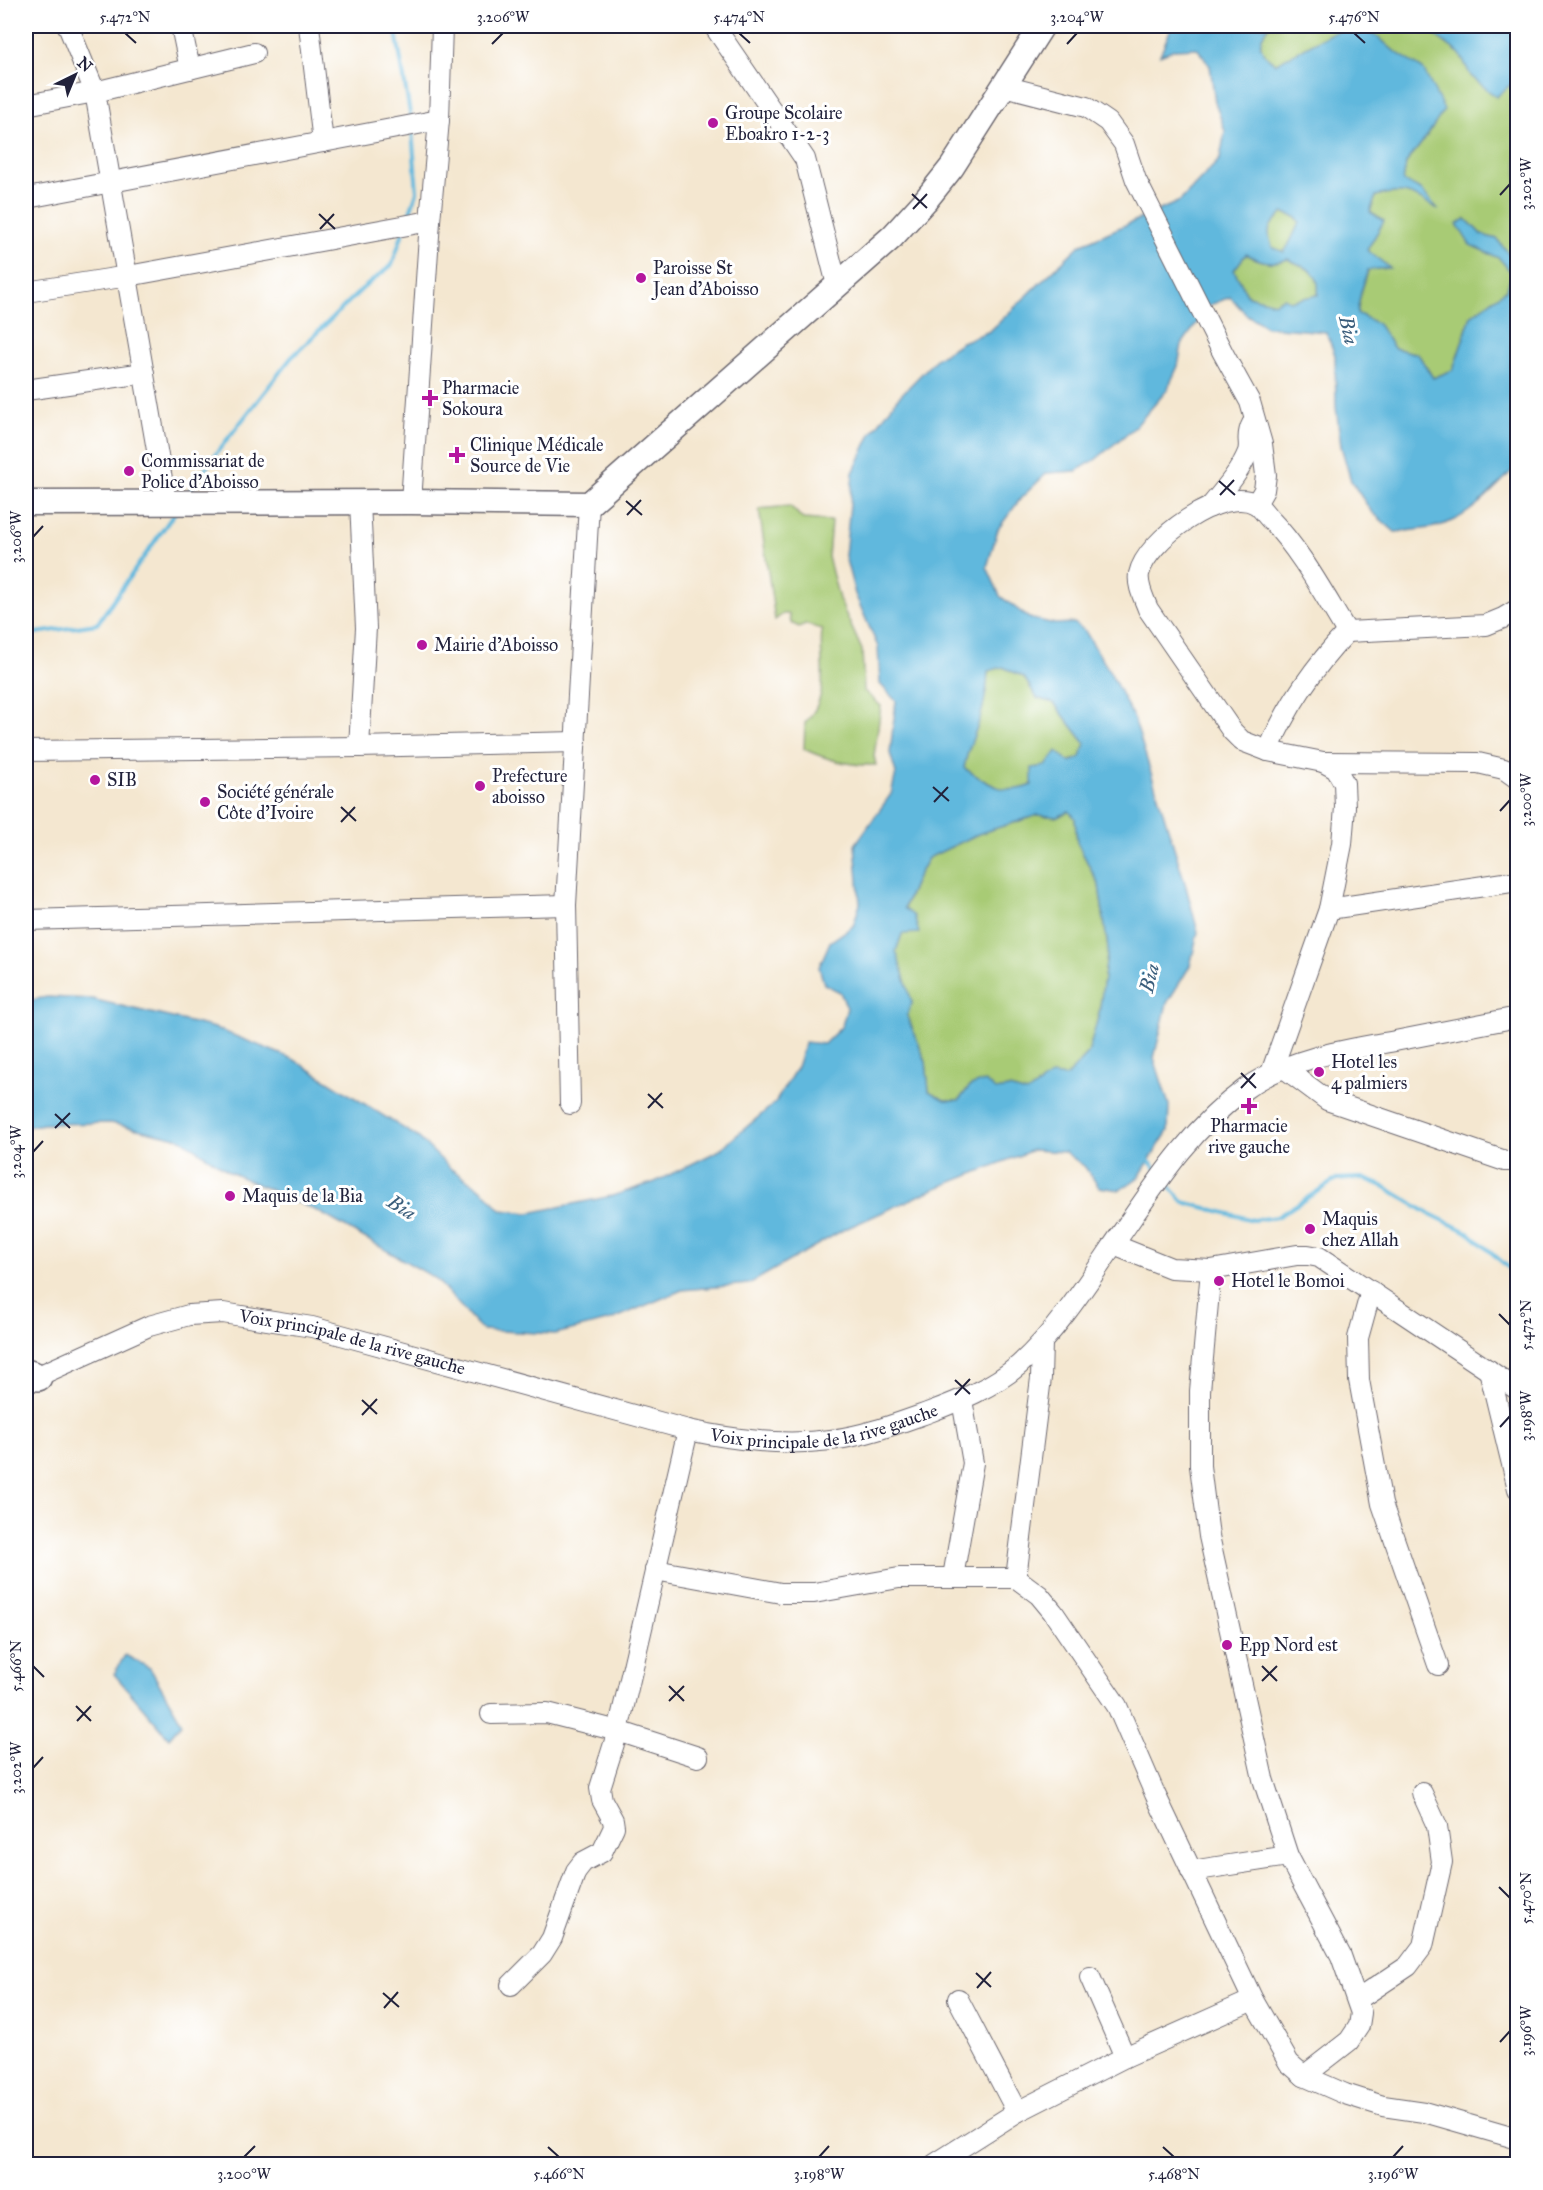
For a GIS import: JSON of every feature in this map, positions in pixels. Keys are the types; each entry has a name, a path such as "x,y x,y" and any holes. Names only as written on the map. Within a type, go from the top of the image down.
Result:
{"main road":[{"path":"26,503 589,504 892,237 926,201 952,167 1042,26"}],"street":[{"path":"68,26 95,92 166,502"},
{"path":"181,26 190,69"},
{"path":"309,26 323,142"},
{"path":"411,502 439,120 442,26"},
{"path":"714,26 805,159 837,285"},
{"path":"26,105 95,92 254,53"},
{"path":"1004,86 1086,107 1108,122 1124,144 1136,180 1250,402 1262,444 1266,475 1264,490 1256,504"},
{"path":"27,198 439,120"},
{"path":"26,292 128,276 430,221"},
{"path":"26,390 144,373"},
{"path":"1210,507 1242,466 1250,446 1247,438 1254,418"},
{"path":"1347,632 1303,560 1276,525 1256,504 1237,499 1210,507 1185,522 1153,550 1139,573 1139,587 1148,609 1232,731 1242,741 1268,751 1323,762 1478,763 1504,769 1518,779"},
{"path":"359,747 366,628 360,502"},
{"path":"570,1104 566,905 589,504"},
{"path":"1268,751 1279,725 1329,651 1347,632 1486,625 1518,609"},
{"path":"26,751 576,742"},
{"path":"1323,762 1336,769 1344,783 1342,844 1329,909 1278,1070 1327,1100 1505,1161 1518,1161"},
{"path":"1329,909 1518,882"},
{"path":"26,920 566,905"},
{"name":"Voix principale de la rive gauche","path":"30,1377 149,1326 189,1315 223,1313 312,1327 688,1430 736,1440 782,1443 833,1440 884,1428 963,1400 1017,1366 1042,1342 1114,1245 1148,1192 1187,1142 1216,1112 1246,1088 1278,1070 1336,1052 1518,1017"},
{"path":"1114,1245 1171,1268 1211,1270 1308,1255 1318,1257 1518,1390"},
{"path":"1211,1270 1200,1391 1200,1466 1209,1536 1263,1779 1288,1856 1341,1956 1361,2013 1359,2026 1349,2041 1304,2076"},
{"path":"1371,1291 1358,1338 1359,1380 1382,1504 1438,1665"},
{"path":"1016,1578 1041,1378 1042,1342"},
{"path":"1489,1370 1518,1489"},
{"path":"953,1577 973,1463 963,1400"},
{"path":"511,1985 542,1954 552,1938 579,1866 602,1852 614,1827 613,1820 602,1800 600,1788 618,1731 688,1430"},
{"path":"656,1570 781,1593 814,1593 899,1578 1016,1578 1039,1595 1053,1612 1117,1706 1191,1871 1253,2000 1289,2062 1304,2076 1345,2094 1383,2106 1424,2112 1518,2139"},
{"path":"491,1714 547,1713 618,1731 698,1757"},
{"path":"1357,2000 1408,1966 1423,1946 1442,1862 1437,1826 1422,1793"},
{"path":"1191,1871 1288,1856"},
{"path":"1090,1977 1125,2057"},
{"path":"958,1999 1017,2112"},
{"path":"935,2164 1017,2112 1125,2057 1253,2000"}],"green space":[{"path":"1269,26 1423,26 1460,54 1471,76 1496,96 1517,79 1517,256 1512,258 1497,239 1482,235 1466,219 1471,245 1499,258 1512,273 1507,289 1471,316 1453,370 1433,378 1418,354 1394,348 1378,324 1357,314 1361,292 1369,269 1388,268 1367,250 1384,221 1370,212 1376,196 1393,193 1408,194 1437,208 1421,190 1403,182 1406,163 1427,136 1394,51 1378,37 1297,53 1274,64 1262,51 1260,42"},
{"path":"1283,213 1296,217 1300,222 1285,252 1272,248 1269,236 1271,225"},
{"path":"1246,254 1267,262 1288,259 1306,268 1315,275 1318,295 1290,301 1283,298 1274,303 1248,296 1234,270"},
{"path":"790,506 803,519 831,521 828,557 839,599 862,650 864,691 881,706 874,756 876,765 839,762 804,749 805,723 814,712 822,690 822,629 805,624 799,627 791,623 789,614 783,614 775,620 759,509"},
{"path":"1003,667 1024,677 1037,698 1054,703 1085,743 1082,758 1046,766 1031,785 1014,791 996,787 964,768 983,706 988,671"},
{"path":"1069,810 1075,818 1077,842 1099,885 1108,949 1099,1014 1088,1054 1066,1077 1052,1075 1027,1093 1009,1088 995,1090 970,1086 959,1100 944,1100 929,1091 926,1062 907,1015 896,951 902,934 904,909 917,877 928,858 978,834 1038,815 1058,817"}],"water":[{"name":"Bia","path":"1172,26 1269,26 1262,38 1261,46 1265,55 1275,64 1330,34 1354,27 1378,37 1394,51 1423,69 1444,110 1406,163 1403,181 1421,190 1439,210 1409,194 1395,193 1376,196 1370,212 1384,221 1367,250 1390,268 1368,270 1357,313 1378,324 1394,348 1418,354 1433,378 1453,370 1471,316 1507,289 1512,273 1499,258 1470,245 1457,224 1466,219 1482,235 1497,239 1512,258 1517,256 1517,355 1510,365 1517,385 1517,466 1466,514 1433,528 1395,532 1371,511 1351,481 1341,446 1336,407 1335,355 1326,332 1267,327 1247,315 1230,297 1210,305 1182,344 1178,366 1167,390 1135,427 1095,460 1076,471 1047,473 1021,498 998,529 987,567 1000,596 1029,618 1055,624 1074,623 1085,631 1110,672 1135,721 1198,932 1190,966 1167,1003 1154,1058 1169,1105 1168,1131 1139,1177 1120,1190 1099,1187 1085,1167 1065,1152 1033,1150 934,1189 843,1230 749,1284 682,1290 611,1320 555,1334 482,1330 435,1278 319,1212 230,1172 181,1139 111,1123 44,1124 26,1127 26,1001 47,997 92,999 215,1028 293,1059 419,1138 451,1169 483,1190 501,1210 529,1213 612,1196 655,1182 718,1151 775,1103 797,1067 805,1042 824,1044 842,1026 847,1008 840,992 824,984 819,967 830,942 853,926 860,904 855,845 891,794 896,773 890,753 896,701 880,684 878,647 855,594 845,556 853,473 871,434 897,399 937,358 962,342 990,331 1080,245 1180,201 1220,159 1225,131 1215,102 1210,66 1197,48 1175,49 1160,55","holes":["1283,213 1296,217 1300,222 1284,252 1272,247 1269,236 1271,225","1246,254 1267,262 1288,259 1315,275 1318,295 1290,301 1283,298 1274,303 1248,296 1234,270","1003,667 1024,677 1037,698 1054,703 1085,743 1081,758 1069,762 1057,751 1046,766 1032,768 1032,785 1013,790 996,787 964,768 983,706 988,671","1069,811 1075,818 1077,842 1099,885 1108,948 1099,1014 1088,1054 1066,1077 1052,1075 1027,1093 1009,1088 995,1090 985,1081 970,1086 959,1100 944,1100 929,1091 926,1062 907,1016 912,1002 896,951 902,934 919,933 914,916 904,908 928,858 978,834 1038,815 1058,817"]},
{"path":"1423,26 1517,26 1517,79 1496,97 1471,76 1460,54"},
{"path":"125,1655 150,1668 182,1723 169,1738 114,1674"}],"waterway":[{"path":"395,26 411,119"},
{"path":"407,220 417,192 412,130"},
{"path":"187,495 215,455 291,358 362,289 392,265 403,232"},
{"path":"26,656 29,634 97,624 176,511"},
{"path":"26,764 26,769"},
{"path":"26,992 30,1005"},
{"path":"1147,1159 1158,1171"},
{"path":"1166,1182 1183,1202 1253,1220 1277,1217 1337,1179 1363,1178 1385,1187 1426,1212 1469,1233 1518,1276"}],"place":[{"name":"Groupe Scolaire Eboakro 1-2-3","path":"713,123"},
{"name":"Paroisse St Jean d'Aboisso","path":"641,278"},
{"name":"Pharmacie Sokoura","path":"430,398"},
{"name":"Clinique Médicale Source de Vie","path":"457,455"},
{"name":"Commissariat de Police d'Aboisso","path":"129,471"},
{"name":"Mairie d'Aboisso","path":"422,645"},
{"name":"SIB","path":"95,780"},
{"name":"Prefecture aboisso","path":"480,786"},
{"name":"Société générale Côte d’Ivoire","path":"205,802"},
{"name":"Hotel les 4 palmiers","path":"1319,1072"},
{"name":"Pharmacie rive gauche","path":"1249,1106"},
{"name":"Maquis de la Bia","path":"230,1196"},
{"name":"Maquis chez Allah","path":"1310,1229"},
{"name":"Hotel le Bomoi","path":"1219,1281"},
{"name":"Epp Nord est","path":"1227,1645"}]}
